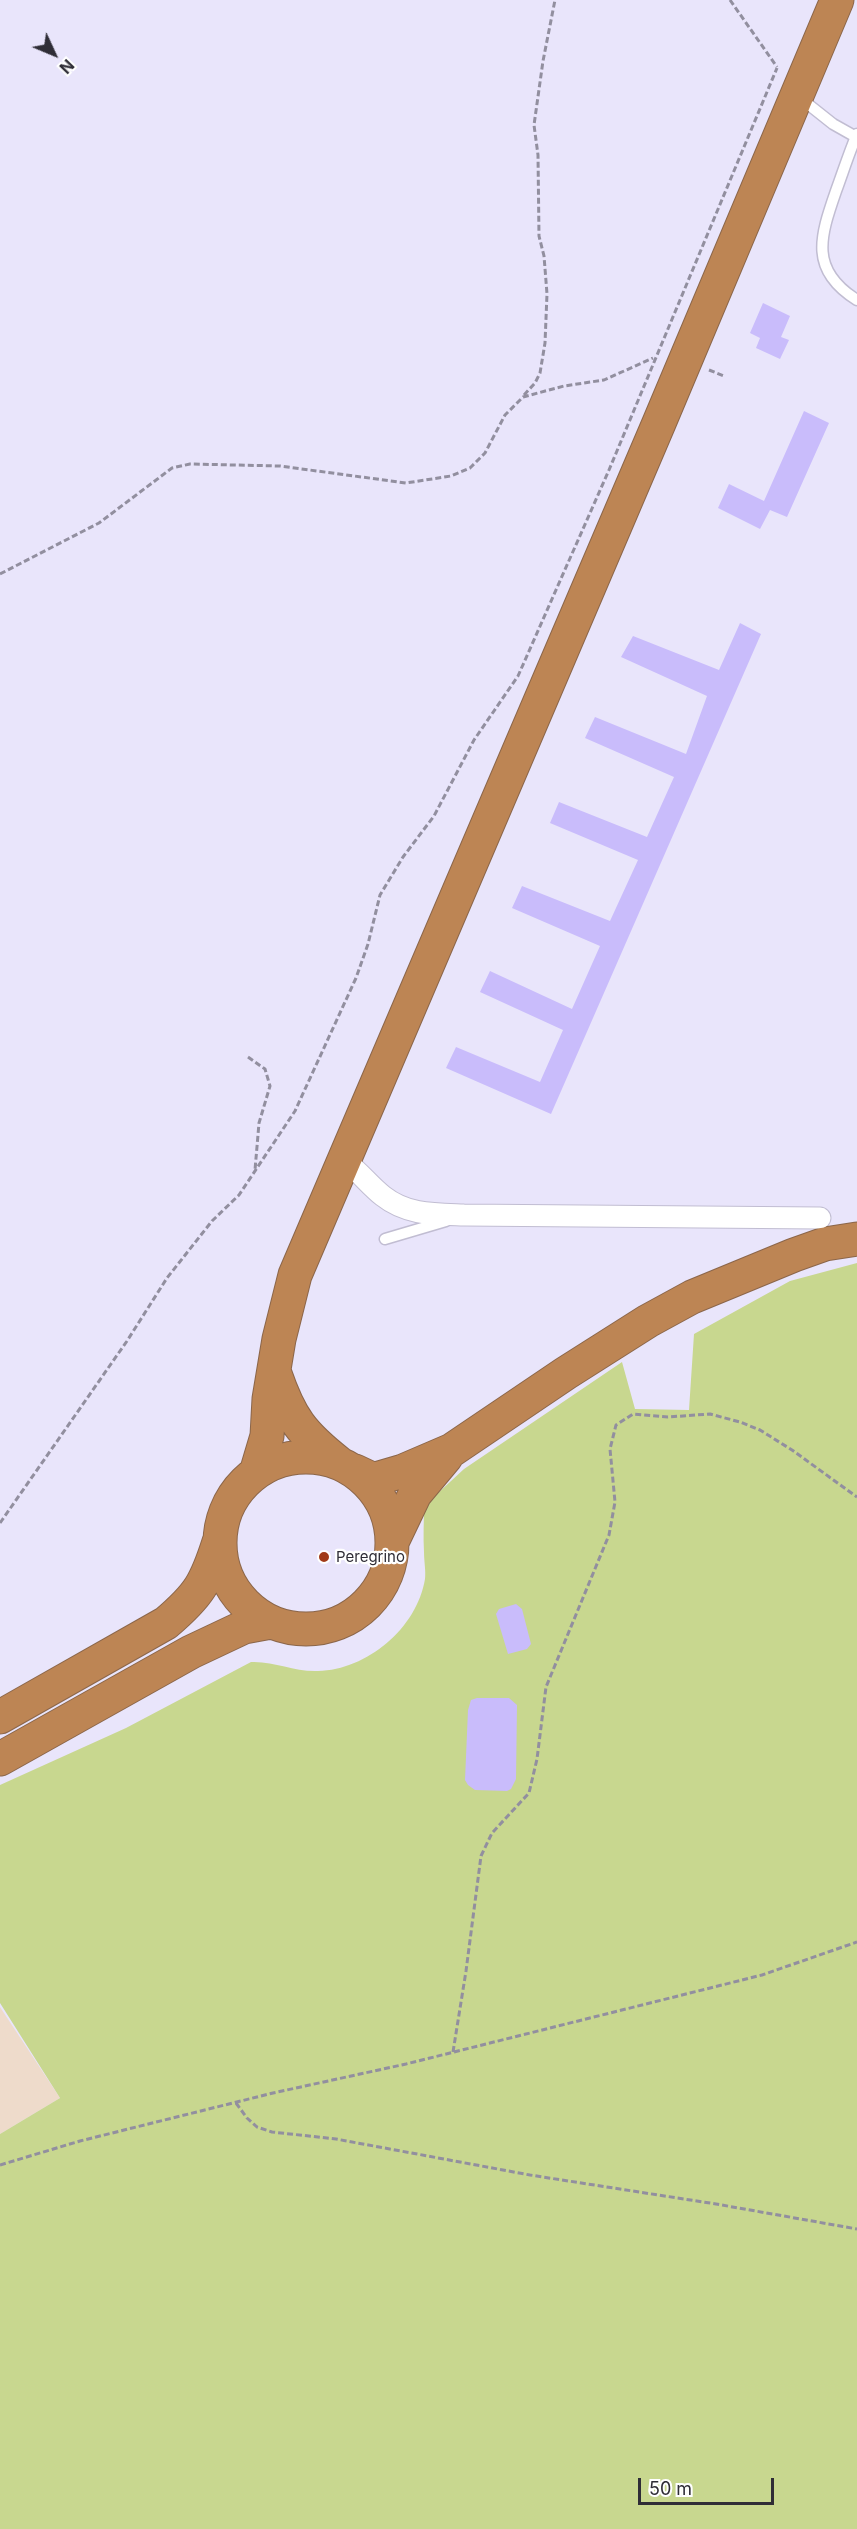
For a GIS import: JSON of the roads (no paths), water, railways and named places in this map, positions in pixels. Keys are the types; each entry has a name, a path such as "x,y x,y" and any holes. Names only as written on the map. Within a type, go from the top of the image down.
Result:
{"highway":[{"path":"256,1473 267,1436 269,1399 275,1374 279,1339 295,1275 542,693 660,423 837,0"},
{"path":"0,1717 166,1623 188,1604 208,1577 223,1520 233,1497 256,1473 278,1461 318,1457 372,1479 403,1471 452,1450 566,1372 648,1321 692,1297 825,1244 857,1239"},
{"path":"219,1542 224,1571 233,1590 255,1613 271,1622 296,1629 312,1630 337,1624 357,1613 373,1598 390,1566 393,1540 390,1520 383,1503 367,1481 311,1441 300,1429 282,1394 275,1374"},
{"path":"393,1540 415,1494 452,1450"},
{"path":"0,1759 192,1652 244,1627 271,1622"}],"street":[{"path":"345,1161 383,1197 404,1209 419,1213 820,1218"}],"lane":[{"path":"797,95 833,124 856,136 824,225 821,246 831,279 857,300"},
{"path":"385,1239 464,1215"}],"place":[{"name":"Peregrino","path":"324,1557"}]}
